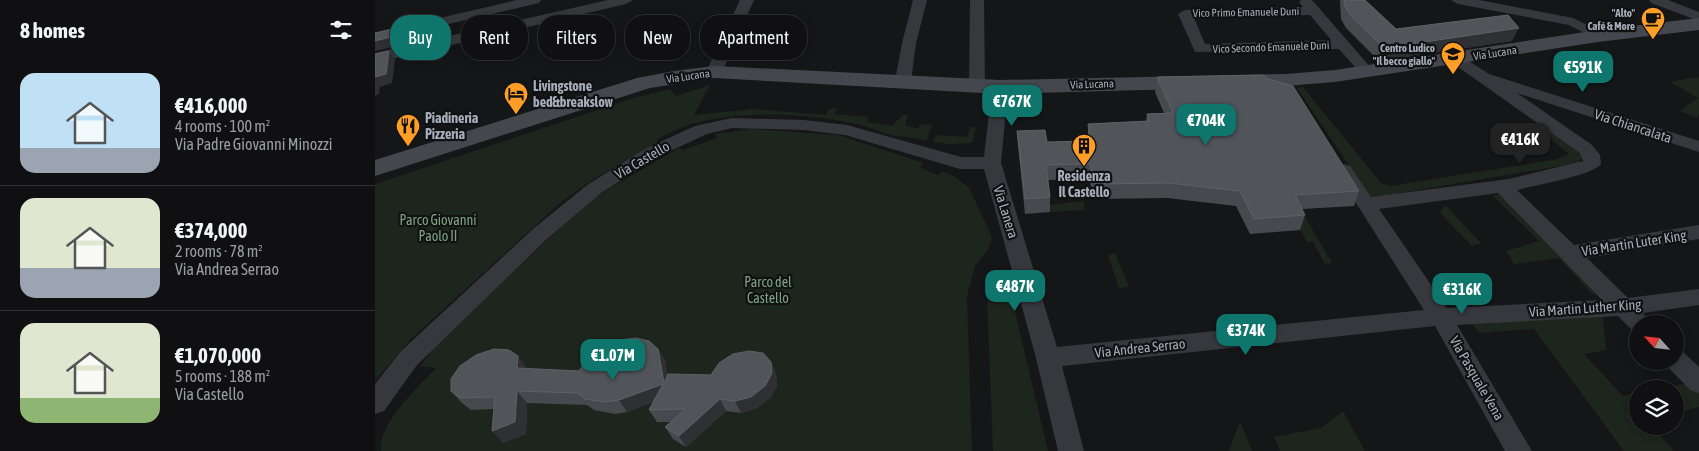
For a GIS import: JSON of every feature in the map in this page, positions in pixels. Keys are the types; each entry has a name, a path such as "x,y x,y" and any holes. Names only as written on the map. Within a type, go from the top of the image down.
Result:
{"street":[{"path":"467,15 534,0"},
{"path":"528,19 572,6 626,0"},
{"path":"714,72 747,0"},
{"path":"977,0 977,86"},
{"path":"1458,0 1573,22 1598,36"},
{"path":"1656,0 1699,16"},
{"path":"903,82 912,4"},
{"path":"1309,5 1367,72"},
{"name":"Vico Primo Emanuele Duni","path":"1200,49 1185,14 1309,5"},
{"path":"375,37 461,16"},
{"name":"Via Lucana","path":"375,168 645,83 714,72 1000,87 1291,87 1335,76 1598,36 1699,24"},
{"path":"375,58 461,39"},
{"name":"Vico Secondo Emanuele Duni","path":"1200,49 1343,44"},
{"name":"Via Chiancalata","path":"1456,59 1483,77 1699,146"},
{"path":"1365,204 1501,186 1574,170 1592,164 1591,155 1586,149 1483,77"},
{"name":"Via Lanera","path":"1000,87 992,163 1071,451"},
{"name":"Via Castello","path":"375,403 409,358 548,227 610,178 651,153 701,130 733,123 828,127 847,130 960,163 992,163"},
{"name":"Via Pasquale Vena","path":"1335,156 1365,204 1441,316 1519,451"},
{"path":"1501,186 1631,315"},
{"name":"Via Martin Luter King","path":"1570,253 1699,232"},
{"name":"Via Martin Luther King","path":"1441,316 1623,307 1699,297"},
{"name":"Via Andrea Serrao","path":"1047,358 1441,316"},
{"path":"1684,367 1699,383"}],"green space":[{"path":"1699,78 1699,114 1696,118 1680,111 1698,98 1670,82"},
{"name":"Parco Giovanni Paolo II","path":"710,85 694,115 753,109 826,115 829,109 837,108 834,114 868,117 867,122 892,126 903,115 908,115 905,125 917,129 921,124 932,125 926,141 891,135 866,126 836,120 795,115 732,117 692,124 674,131 657,139 658,143 594,179 561,202 411,339 375,381 375,184 634,98 670,89 676,96"},
{"path":"1303,87 1381,183 1390,186 1558,159 1569,154 1530,122 1572,142 1582,157 1578,163 1371,198 1297,88"},
{"path":"970,127 976,127 972,143 949,144 933,142 936,135 967,137"},
{"name":"Parco del Castello","path":"751,129 838,135 924,163 920,167 937,175 943,171 957,178 969,188 992,237 989,248 975,266 967,296 972,451 381,451 381,441 392,419 410,395 436,368 421,366 435,345 591,199 679,148 683,150 717,138 715,134"},
{"path":"1508,192 1608,291 1592,294 1559,258 1514,264 1506,251 1539,241 1493,196"},
{"path":"1083,201 1085,210 1049,212 1049,205"},
{"path":"1445,205 1481,243 1472,246 1440,213"},
{"path":"1301,210 1332,263 1325,264 1313,242 1307,242 1300,230"},
{"path":"1115,253 1129,287 1119,288 1108,255"},
{"path":"999,273 1008,275 1011,281 1015,312 1048,451 993,451 987,297 989,287"},
{"path":"1602,308 1606,350 1584,354 1623,396 1629,395 1629,435 1659,435 1674,451 1624,451 1534,329 1479,333 1466,315"},
{"path":"1699,383 1699,407 1684,411 1684,384"},
{"path":"1343,411 1365,451 1280,451 1274,437 1321,428"},
{"path":"1240,421 1252,451 1229,451"}],"building":[{"path":"1344,0 1365,0 1396,29 1508,15 1519,28 1384,48 1350,15"},
{"path":"390,29 390,37 375,41 375,33"},
{"path":"389,51 386,74 375,77 375,54"},
{"path":"1263,75 1268,79 1293,86 1359,191 1295,195 1305,215 1254,219 1240,191 1169,183 1095,184 1090,164 1046,165 1050,197 1025,199 1017,131 1045,130 1047,142 1090,141 1088,124 1149,121 1147,114 1173,113 1157,77"},
{"path":"636,338 649,341 658,349 664,383 668,374 711,375 719,363 733,354 749,351 763,353 771,362 772,373 765,386 751,397 735,401 720,399 679,436 665,427 686,409 649,410 663,384 619,400 606,402 585,399 578,393 517,391 515,422 492,431 495,397 460,398 451,391 451,379 460,366 476,355 494,349 509,350 518,356 517,368 579,371 588,357 603,347 619,340"}],"place":[{"name":"\"Alto\" Café & More","path":"1653,40"},
{"name":"Centro Ludico \"Il becco giallo\"","path":"1453,75"},
{"name":"Livingstone bed&breakslow","path":"516,115"},
{"name":"Piadineria Pizzeria","path":"408,147"},
{"name":"Residenza Il Castello","path":"1084,167"}]}
